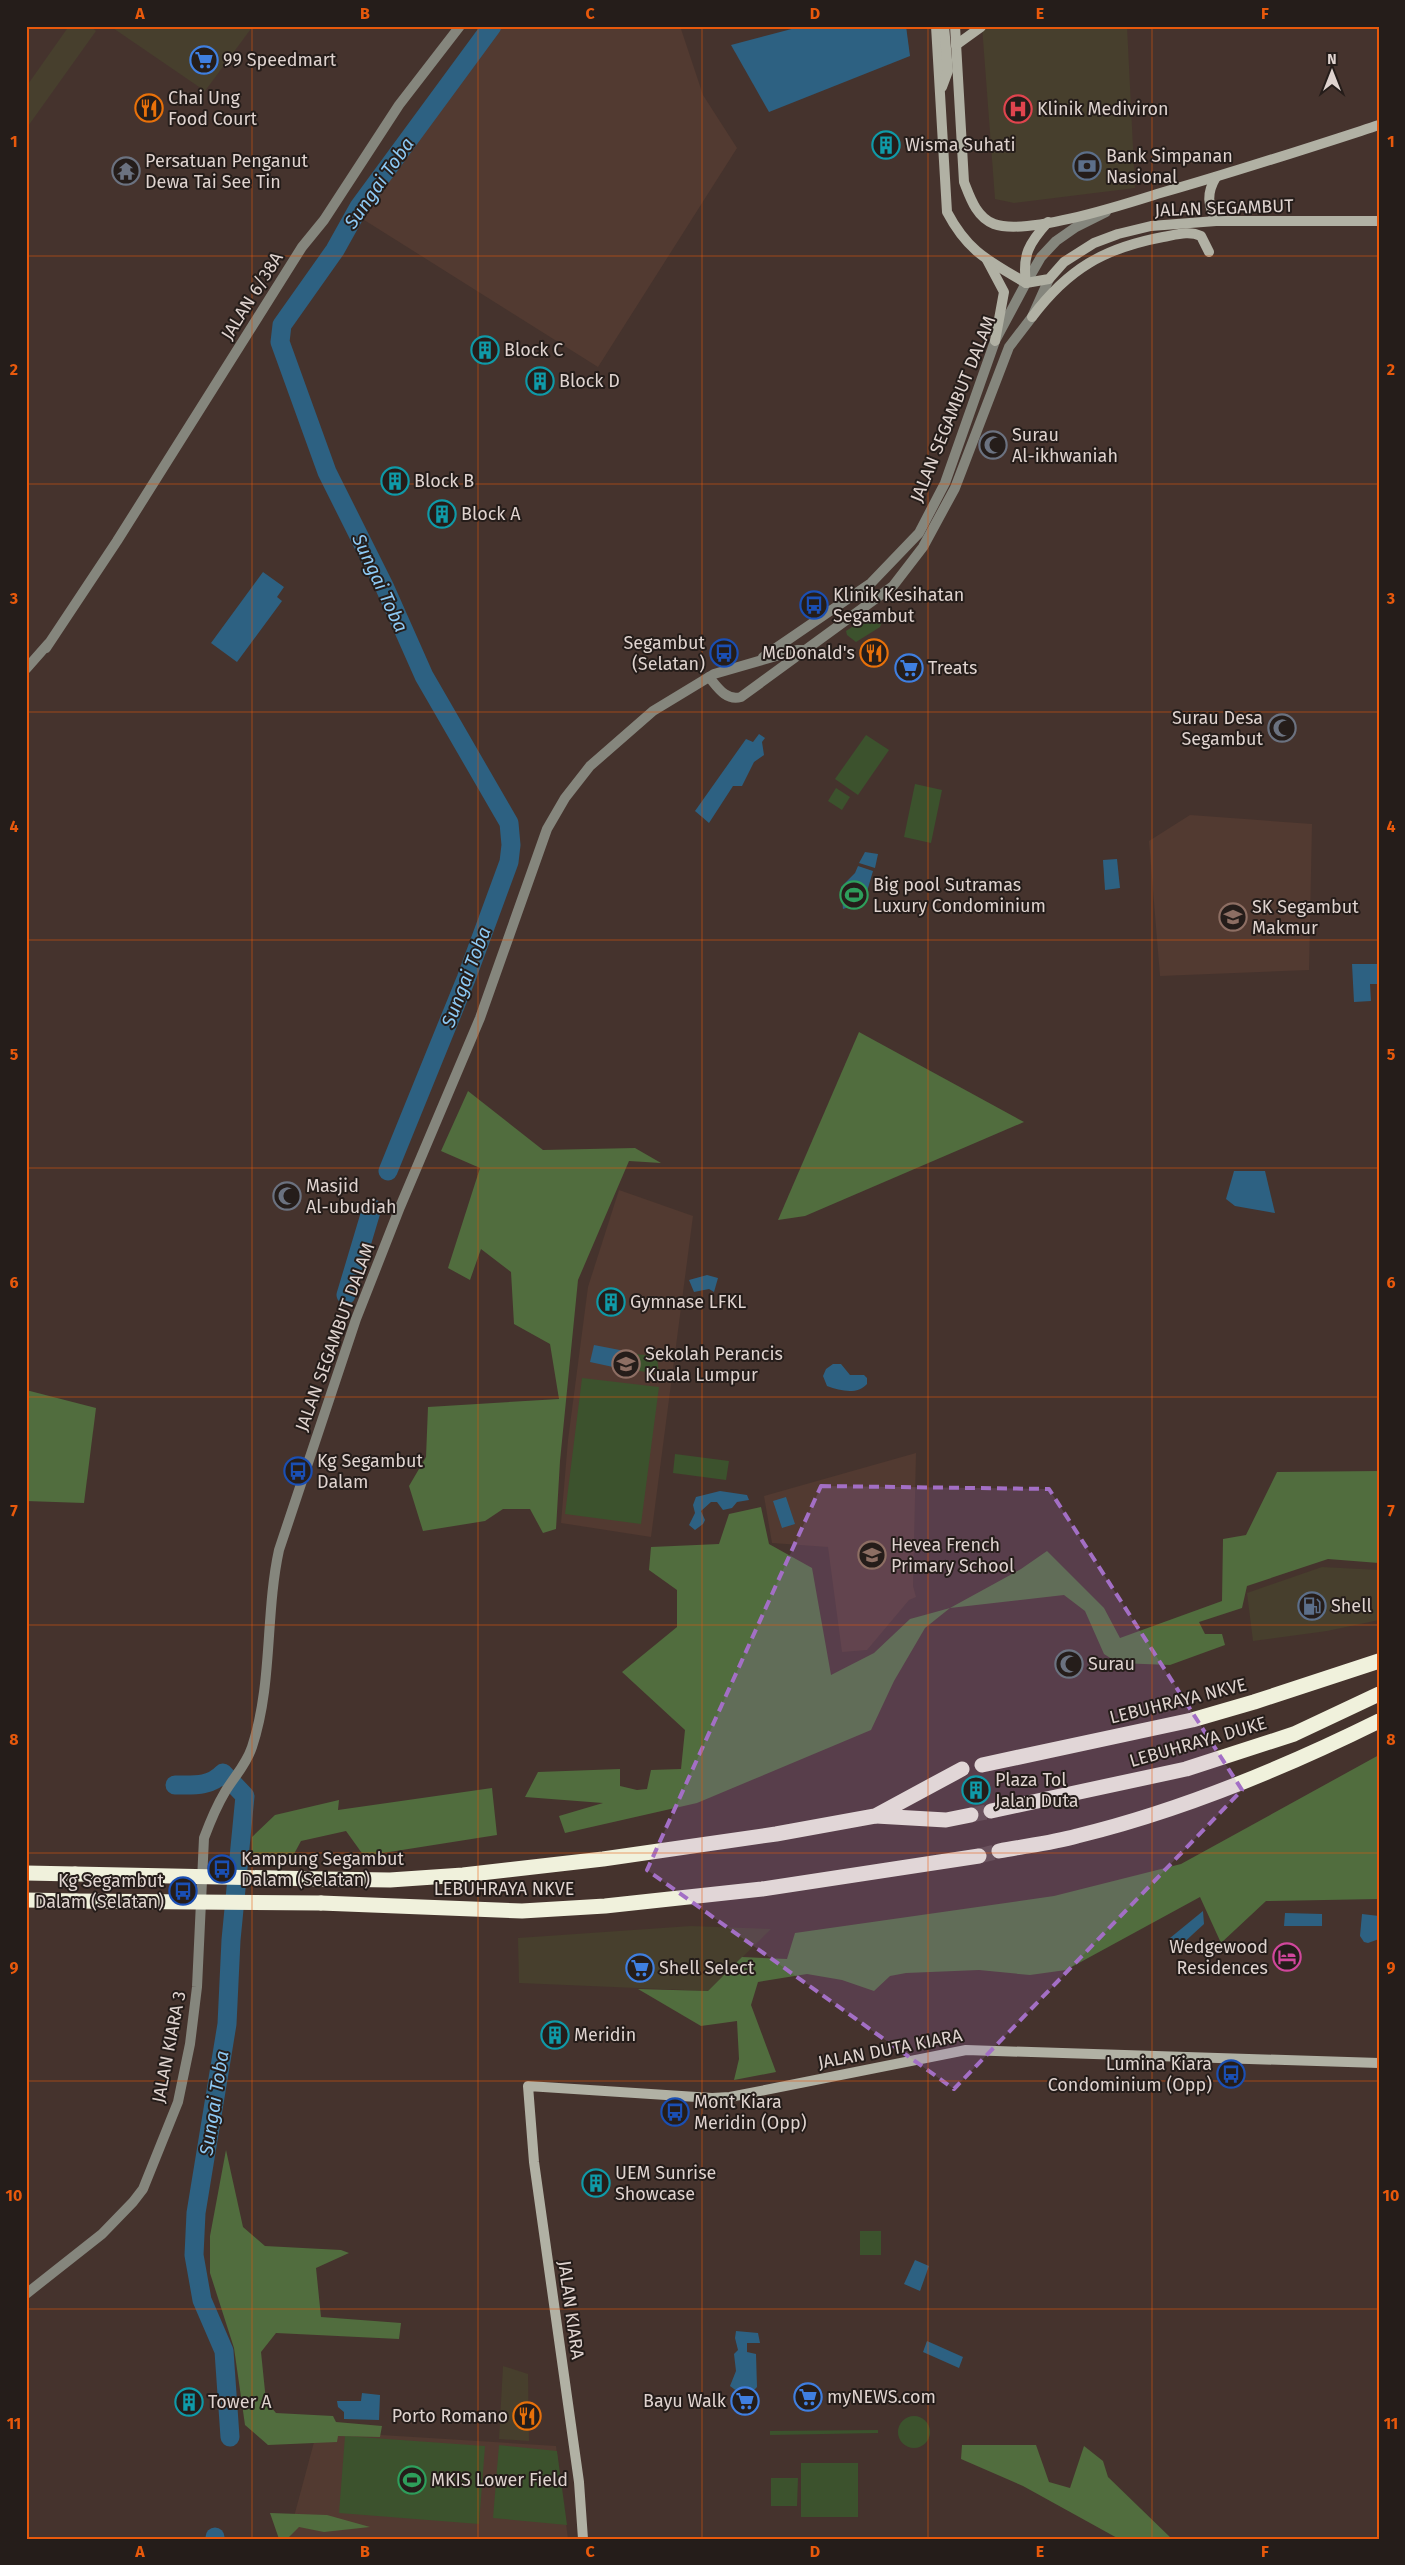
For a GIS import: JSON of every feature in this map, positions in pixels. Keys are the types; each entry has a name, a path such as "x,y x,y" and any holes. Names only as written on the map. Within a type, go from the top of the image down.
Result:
{"highway":[{"name":"LEBUHRAYA NKVE","path":"982,1765 1192,1720 1379,1661"},
{"name":"LEBUHRAYA DUKE","path":"991,1811 1186,1769 1294,1734 1379,1694"},
{"path":"999,1851 1078,1836 1222,1790 1294,1761 1379,1721"},
{"name":"LEBUHRAYA NKVE","path":"26,1873 390,1880 463,1875 603,1860 874,1816 962,1769"},
{"path":"874,1816 946,1820 971,1815"},
{"name":"LEBUHRAYA NKVE","path":"26,1900 321,1904 522,1911 605,1906 762,1889 979,1856"}],"main road":[{"path":"956,44 980,26"},
{"path":"955,27 941,27 948,71 941,90 947,212 958,233 986,259 1026,283 1049,279"},
{"name":"JALAN SEGAMBUT","path":"955,27 964,182 974,205 983,217 993,224 1016,226 1048,222 1128,203 1379,125"},
{"path":"1216,177 1209,190 1208,198 1216,221"},
{"name":"JALAN SEGAMBUT","path":"1049,279 1064,262 1078,252 1118,234 1151,226 1216,221 1379,221"},
{"path":"1026,283 1024,266 1026,252 1048,222"},
{"path":"1032,317 1045,298 1071,273 1116,249 1134,243 1187,233 1201,236 1209,252"},
{"path":"986,259 999,279 1004,292 995,341"},
{"name":"JALAN DUTA KIARA","path":"528,2086 712,2098 730,2097 966,2050 1379,2063"},
{"name":"JALAN KIARA","path":"528,2086 534,2162 579,2482 583,2539"}],"street":[{"name":"JALAN 6/38A","path":"26,670 46,648 84,591 302,247 324,220 399,105 460,26"},
{"name":"JALAN SEGAMBUT DALAM","path":"757,662 871,582 919,533 944,483 995,341 1041,257 1056,241 1076,227 1128,203"},
{"name":"JALAN SEGAMBUT DALAM","path":"204,1838 212,1815 226,1791 244,1767 252,1747 260,1714 271,1585 286,1527 356,1319 483,1010 546,829 565,798 590,766 653,711 710,677 797,650 807,650 892,586 923,547 955,488 1009,347 1032,317 1049,279"},
{"path":"710,677 727,697 737,698 807,650"},
{"name":"JALAN KIARA 3","path":"26,2294 102,2234 138,2196 143,2189 178,2102 190,2044 197,1987 204,1838"}],"highlighted area":[{"path":"821,1486 1049,1489 1242,1790 954,2089 647,1870"}],"shaded area":[{"path":"69,26 90,26 96,31 26,129 26,87"},
{"path":"110,26 253,26 205,91"},
{"path":"496,26 680,26 703,95 737,148 598,367 361,218"},
{"path":"982,26 1127,26 1135,188 1014,203 995,199"},
{"name":"SK Segambut Makmur","path":"1190,815 1312,824 1309,970 1160,976 1149,841"},
{"name":"Sekolah Perancis Kuala Lumpur","path":"619,1190 693,1216 651,1537 561,1523 568,1440 588,1287"},
{"name":"Hevea French Primary School","path":"916,1453 913,1586 916,1597 909,1600 867,1650 842,1652 828,1547 772,1543 764,1496"},
{"path":"1322,1567 1379,1570 1379,1620 1327,1631 1253,1641 1247,1593"},
{"path":"691,1926 771,1929 708,1991 519,1983 518,1938"},
{"path":"503,2366 528,2374 529,2441 499,2439"},
{"path":"317,2431 556,2446 568,2539 288,2539"}],"green space":[{"path":"871,614 882,622 880,627 856,642 847,635 846,631"},
{"path":"866,735 889,750 858,795 835,779"},
{"path":"915,784 942,790 931,843 904,837"},
{"path":"836,788 850,797 842,810 828,801"},
{"path":"859,1032 1024,1122 805,1216 778,1220"},
{"path":"468,1091 543,1150 635,1148 661,1163 629,1161 578,1280 560,1461 556,1529 543,1533 530,1509 503,1509 485,1521 423,1531 409,1486 426,1457 428,1407 559,1399 550,1344 514,1324 511,1272 481,1249 470,1280 448,1268 480,1168 441,1151"},
{"path":"634,1354 657,1356 659,1374 633,1370"},
{"path":"582,1378 659,1387 641,1524 565,1514"},
{"path":"26,1390 96,1408 84,1503 26,1501"},
{"path":"675,1454 729,1461 726,1480 673,1473"},
{"path":"1379,1471 1379,1563 1328,1559 1247,1586 1242,1608 1199,1622 1205,1634 1222,1634 1225,1645 1170,1665 1118,1663 1104,1654 1085,1611 1064,1595 950,1608 1021,1569 1047,1551 1104,1608 1120,1638 1222,1601 1223,1539 1246,1535 1277,1472"},
{"path":"761,1507 769,1544 812,1568 831,1675 874,1653 910,1619 950,1608 925,1628 894,1681 871,1730 697,1803 565,1833 559,1816 603,1803 525,1797 538,1772 620,1769 620,1786 637,1790 647,1789 651,1770 681,1769 685,1730 622,1672 677,1627 677,1590 649,1570 651,1547 719,1544 729,1514"},
{"path":"1379,1755 1379,1899 1266,1901 1221,1943 1200,1897 1066,1970 1030,1975 979,1970 906,1973 890,1976 874,1991 842,1980 807,1974 758,1982 751,2005 776,2072 734,2080 739,2059 737,2021 701,2026 638,1989 708,1991 742,1957 787,1959 795,1933 1054,1896 1181,1864"},
{"path":"492,1788 497,1835 364,1856 346,1831 301,1841 294,1854 252,1854 252,1837 275,1815 339,1800 338,1810"},
{"path":"226,2150 243,2227 265,2246 341,2250 349,2253 316,2268 321,2317 401,2323 399,2339 276,2333 261,2352 266,2401 276,2413 333,2416 336,2422 382,2426 380,2437 338,2436 337,2442 268,2445 245,2425 234,2348 210,2273 210,2236"},
{"path":"860,2231 881,2231 881,2255 860,2255"},
{"path":"914,2416 920,2417 925,2421 929,2426 929,2438 925,2443 920,2447 914,2448 908,2447 903,2443 899,2438 898,2432 899,2426 903,2421 908,2417"},
{"path":"878,2430 878,2433 770,2435 770,2431"},
{"name":"MKIS Lower Field","path":"345,2436 485,2446 479,2524 339,2513"},
{"path":"499,2445 557,2451 567,2525 493,2518"},
{"path":"962,2445 1036,2445 1049,2482 1070,2488 1084,2446 1103,2461 1108,2477 1172,2539 1119,2539 1023,2486 961,2459"},
{"path":"801,2463 858,2463 858,2517 801,2517"},
{"path":"771,2478 798,2478 797,2506 771,2506"},
{"path":"270,2513 327,2515 370,2527 324,2532 299,2527 287,2539 279,2539"}],"water":[{"path":"803,26 906,26 910,56 769,112 731,45"},
{"path":"263,572 284,587 277,597 282,601 237,662 211,643"},
{"path":"759,734 765,738 762,742 764,755 754,762 742,786 733,786 709,823 695,811 746,739 753,742"},
{"path":"865,852 878,854 875,868 859,863"},
{"path":"1117,859 1120,888 1105,890 1103,860"},
{"name":"Big pool Sutramas Luxury Condominium","path":"858,866 873,871 864,902 843,909 841,887 855,873"},
{"path":"1352,964 1379,964 1379,984 1370,984 1371,1001 1354,1002"},
{"path":"1234,1171 1265,1171 1275,1213 1235,1206 1226,1199"},
{"path":"707,1275 718,1278 714,1292 709,1289 694,1292 689,1280"},
{"path":"594,1345 630,1352 627,1370 590,1362"},
{"path":"833,1364 841,1364 850,1375 864,1375 867,1378 867,1384 854,1391 827,1386 823,1376 826,1369"},
{"path":"720,1491 747,1495 749,1500 737,1502 732,1508 723,1510 717,1502 711,1502 701,1511 705,1520 695,1530 689,1525 695,1513 693,1505 696,1497"},
{"path":"786,1497 795,1524 782,1528 773,1501"},
{"path":"1203,1911 1204,1924 1180,1946 1170,1938"},
{"path":"1285,1913 1322,1914 1322,1926 1284,1926"},
{"path":"1362,1914 1379,1916 1379,1939 1368,1943 1364,1942 1360,1936"},
{"path":"915,2260 929,2266 920,2291 904,2284"},
{"path":"736,2331 758,2333 760,2343 747,2343 747,2352 756,2354 757,2387 752,2392 738,2392 730,2386 736,2371 734,2354 738,2350 735,2338"},
{"path":"927,2341 963,2357 959,2368 923,2352"},
{"path":"362,2393 380,2395 379,2420 344,2419 344,2412 338,2407 337,2401 361,2401"}],"waterway":[{"name":"Sungai Toba","path":"388,1171 466,979 509,862 511,845 509,823 424,676 385,588 327,472 280,342 282,325 335,250 359,207 492,26"},
{"name":"Sungai Toba","path":"346,1295 372,1208"},
{"name":"Sungai Toba","path":"175,1785 207,1783 218,1778 223,1773 245,1796 231,1940 227,2024 196,2213 194,2255 202,2300 224,2351 230,2437"}],"tunnel":[{"path":"971,1815 991,1811"},
{"path":"979,1856 999,1851"}],"place":[{"name":"99 Speedmart","path":"204,60"},
{"name":"Chai Ung Food Court","path":"149,108"},
{"name":"Klinik Mediviron","path":"1018,109"},
{"name":"Wisma Suhati","path":"886,145"},
{"name":"Bank Simpanan Nasional","path":"1087,166"},
{"name":"Persatuan Penganut Dewa Tai See Tin","path":"126,171"},
{"name":"Block C","path":"485,350"},
{"name":"Block D","path":"540,381"},
{"name":"Surau Al-ikhwaniah","path":"993,445"},
{"name":"Block B","path":"395,481"},
{"name":"Block A","path":"442,514"},
{"name":"Klinik Kesihatan Segambut","path":"814,605"},
{"name":"Segambut (Selatan)","path":"724,653"},
{"name":"McDonald's","path":"874,653"},
{"name":"Treats","path":"909,668"},
{"name":"Surau Desa Segambut","path":"1282,728"},
{"name":"Big pool Sutramas Luxury Condominium","path":"854,895"},
{"name":"SK Segambut Makmur","path":"1233,917"},
{"name":"Masjid Al-ubudiah","path":"287,1196"},
{"name":"Gymnase LFKL","path":"611,1302"},
{"name":"Sekolah Perancis Kuala Lumpur","path":"626,1364"},
{"name":"Kg Segambut Dalam","path":"298,1471"},
{"name":"Hevea French Primary School","path":"872,1555"},
{"name":"Shell","path":"1312,1606"},
{"name":"Surau","path":"1069,1664"},
{"name":"Plaza Tol Jalan Duta","path":"976,1790"},
{"name":"Kampung Segambut Dalam (Selatan)","path":"222,1869"},
{"name":"Kg Segambut Dalam (Selatan)","path":"183,1891"},
{"name":"Wedgewood Residences","path":"1287,1957"},
{"name":"Shell Select","path":"640,1968"},
{"name":"Meridin","path":"555,2035"},
{"name":"Lumina Kiara Condominium (Opp)","path":"1231,2074"},
{"name":"Mont Kiara Meridin (Opp)","path":"675,2112"},
{"name":"UEM Sunrise Showcase","path":"596,2183"},
{"name":"myNEWS.com","path":"808,2397"},
{"name":"Bayu Walk","path":"745,2401"},
{"name":"Tower A","path":"189,2402"},
{"name":"Porto Romano","path":"527,2416"},
{"name":"MKIS Lower Field","path":"412,2480"}]}
